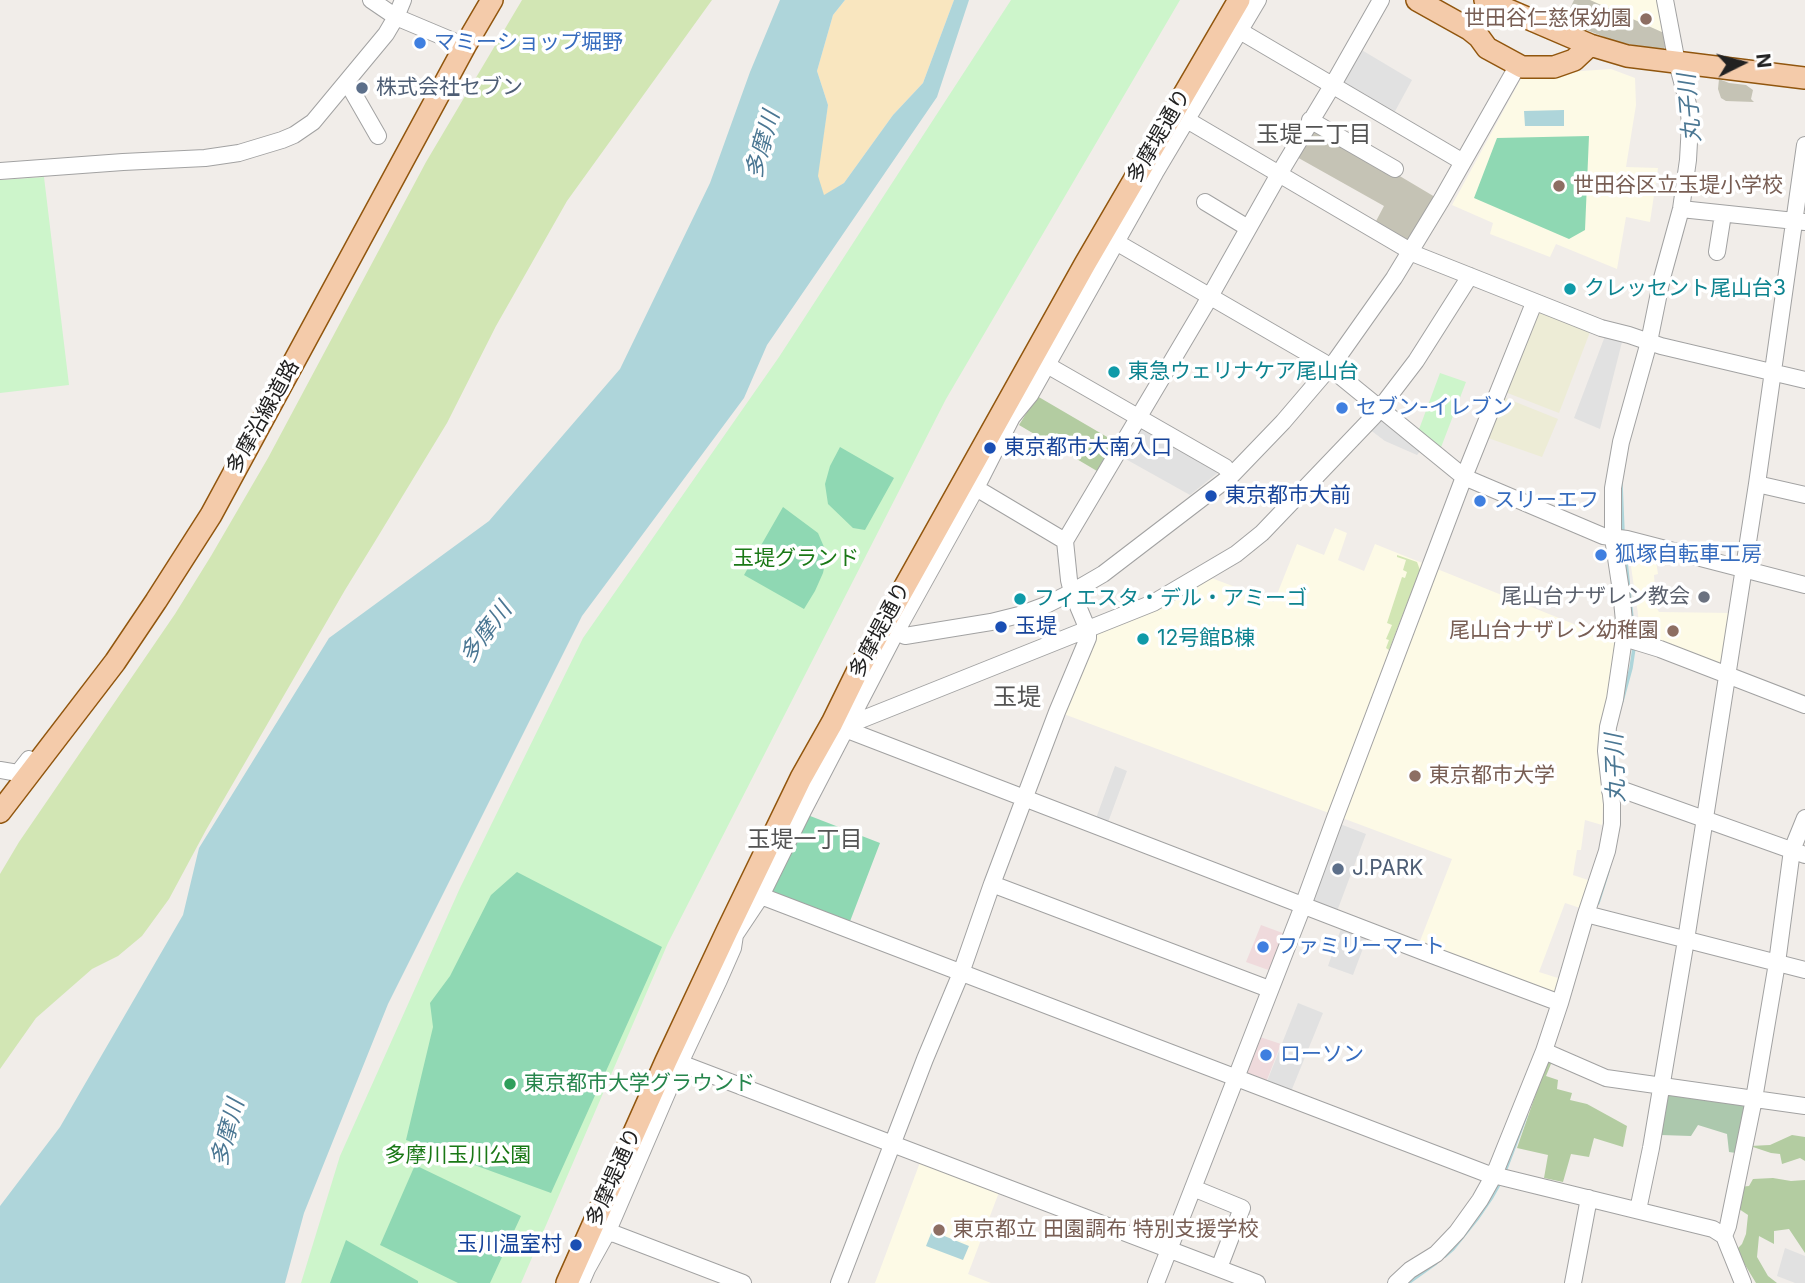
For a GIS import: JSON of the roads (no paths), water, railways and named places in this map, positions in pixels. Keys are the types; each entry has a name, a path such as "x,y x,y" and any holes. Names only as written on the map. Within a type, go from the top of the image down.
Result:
{"main road":[{"name":"多摩沿線道路","path":"4,800 88,699 138,629 211,515 492,0"},
{"name":"多摩堤通り","path":"578,1275 666,1061 731,933 801,778 857,672 1007,414 1098,240 1239,0"},
{"path":"1417,0 1469,29 1487,48 1525,68 1554,66 1574,60 1590,45"},
{"path":"1485,0 1590,45 1628,56 1804,79"}],"street":[{"path":"371,0 396,17 465,46"},
{"path":"0,171 205,158 239,153 282,141 313,122 386,34 403,0"},
{"path":"578,1275 607,1233 733,948 731,933 761,896 896,632 975,488 1007,414 1030,395 1155,173 1258,0"},
{"path":"838,1283 961,973 1024,799 1088,638 1088,630 1069,580 1065,541 1381,0"},
{"path":"1396,1283 1410,1270 1436,1254 1457,1232 1499,1177 1551,1054 1560,1003 1592,916 1607,851 1616,791 1606,751 1607,739 1632,641 1621,591 1613,488 1616,464 1654,344 1662,278 1686,210 1690,124 1685,63 1665,0"},
{"path":"1240,31 1463,162"},
{"path":"896,632 905,636 998,620 1039,608 1103,574 1231,476 1283,422 1358,330 1411,251 1518,65"},
{"path":"347,82 378,136"},
{"path":"1187,120 1417,255 1601,328 1654,344 1805,380"},
{"path":"1310,120 1395,169"},
{"path":"1638,1210 1686,940 1799,222 1805,145"},
{"path":"1205,202 1248,228"},
{"path":"1686,210 1799,222"},
{"path":"1717,252 1723,214"},
{"path":"1116,242 1329,367 1465,477 1603,536 1805,584"},
{"path":"848,724 1153,603 1236,554 1262,533 1380,408 1416,360 1470,276"},
{"path":"1156,1283 1534,303"},
{"path":"1047,365 1225,467 1231,476"},
{"path":"1757,484 1805,495"},
{"path":"975,488 1065,541"},
{"path":"1632,641 1805,705"},
{"path":"848,724 1024,799 1560,1003"},
{"path":"0,770 18,773 31,757"},
{"path":"1616,791 1799,853"},
{"path":"1724,1236 1754,1099 1805,818"},
{"path":"992,884 1269,989"},
{"path":"761,896 1235,1079 1499,1177 1713,1229 1724,1236 1742,1282"},
{"path":"1592,916 1805,970"},
{"path":"1551,1054 1606,1078 1805,1106"},
{"path":"680,1063 1247,1281"},
{"path":"1194,1188 1242,1208 1219,1268"},
{"path":"1573,1283 1589,1198"},
{"path":"607,1233 743,1283"}],"water":[{"name":"多摩川","path":"780,0 845,0 833,15 817,71 828,105 818,176 824,195 844,183 893,115 923,83 954,0 969,0 937,97 767,345 744,398 582,616 388,1004 304,1213 285,1283 0,1283 0,1206 60,1127 183,915 199,848 329,638 489,521 620,369 710,183 750,72"},
{"path":"1564,110 1564,126 1525,126 1524,111"},
{"path":"932,1231 969,1246 963,1260 926,1246"}],"waterway":[{"name":"丸子川","path":"1621,484 1623,532"},
{"name":"丸子川","path":"1624,543 1634,637"},
{"name":"丸子川","path":"1622,701 1634,648"},
{"name":"丸子川","path":"1598,903 1608,871"},
{"name":"丸子川","path":"1504,1174 1526,1116"},
{"name":"丸子川","path":"1445,1256 1477,1219 1501,1181"},
{"name":"丸子川","path":"1408,1283 1436,1263"}],"place":[{"name":"世田谷仁慈保幼園","path":"1646,19"},
{"name":"マミーショップ堀野","path":"420,43"},
{"name":"株式会社セブン","path":"362,88"},
{"name":"世田谷区立玉堤小学校","path":"1559,186"},
{"name":"クレッセント尾山台3","path":"1570,289"},
{"name":"東急ウェリナケア尾山台","path":"1114,372"},
{"name":"セブン-イレブン","path":"1342,408"},
{"name":"東京都市大南入口","path":"990,448"},
{"name":"東京都市大前","path":"1211,496"},
{"name":"スリーエフ","path":"1480,501"},
{"name":"狐塚自転車工房","path":"1601,555"},
{"name":"尾山台ナザレン教会","path":"1704,597"},
{"name":"フィエスタ・デル・アミーゴ","path":"1020,599"},
{"name":"玉堤","path":"1001,627"},
{"name":"尾山台ナザレン幼稚園","path":"1673,631"},
{"name":"12号館B棟","path":"1143,639"},
{"name":"東京都市大学","path":"1415,776"},
{"name":"J.PARK","path":"1338,869"},
{"name":"ファミリーマート","path":"1263,947"},
{"name":"ローソン","path":"1266,1055"},
{"name":"東京都市大学グラウンド","path":"510,1084"},
{"name":"東京都立 田園調布 特別支援学校","path":"939,1230"},
{"name":"玉川温室村","path":"576,1245"}],"district":[{"name":"玉堤二丁目","path":"1314,135"},
{"name":"玉堤","path":"1017,698"},
{"name":"玉堤一丁目","path":"805,840"}],"park label":[{"name":"玉堤グランド","path":"796,559"},
{"name":"多摩川玉川公園","path":"458,1156"}]}
